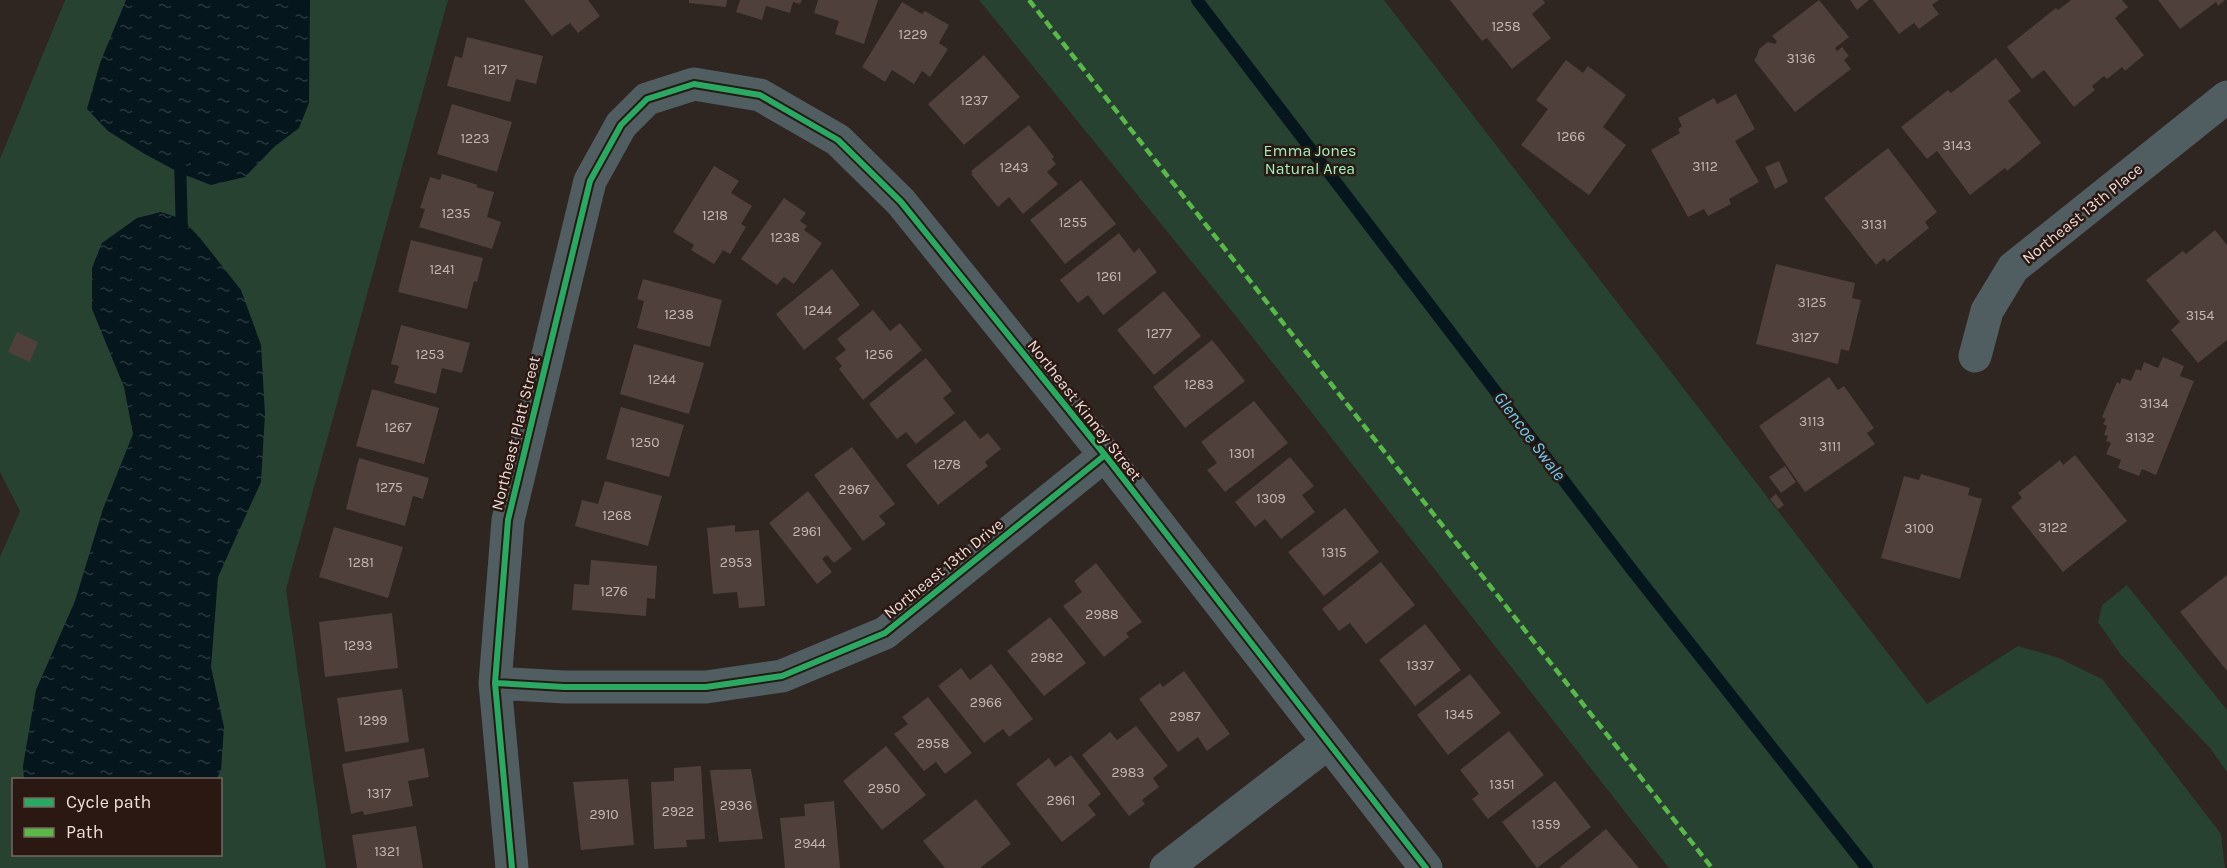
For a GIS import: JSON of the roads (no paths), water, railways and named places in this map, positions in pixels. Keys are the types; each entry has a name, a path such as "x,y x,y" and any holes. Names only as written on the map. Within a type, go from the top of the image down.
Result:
{"street":[{"name":"Northeast Kinney Street","path":"647,99 694,84 760,95 838,140 901,202 1105,455 1426,868"},
{"name":"Northeast 13th Place","path":"1975,356 1987,311 2013,268 2227,97"},
{"name":"Northeast Platt Street","path":"512,868 495,683 508,520 590,181 621,125 647,99"},
{"name":"Northeast 13th Drive","path":"495,683 564,687 706,687 782,676 885,633 1105,455"},
{"path":"1166,868 1328,743"}],"water":[{"path":"126,0 310,0 309,103 299,128 274,147 245,177 211,185 180,173 108,131 87,109 100,63"},
{"path":"161,212 182,219 241,290 261,345 265,414 261,482 218,577 211,667 224,727 221,770 217,778 24,778 23,766 36,690 75,601 103,509 133,434 124,387 92,309 92,268 102,243 137,218"}],"waterway":[{"name":"Glencoe Swale","path":"1197,0 1632,570 1867,868"},
{"path":"180,159 182,234"}],"park label":[{"name":"Emma Jones Natural Area","path":"1310,159"}]}
